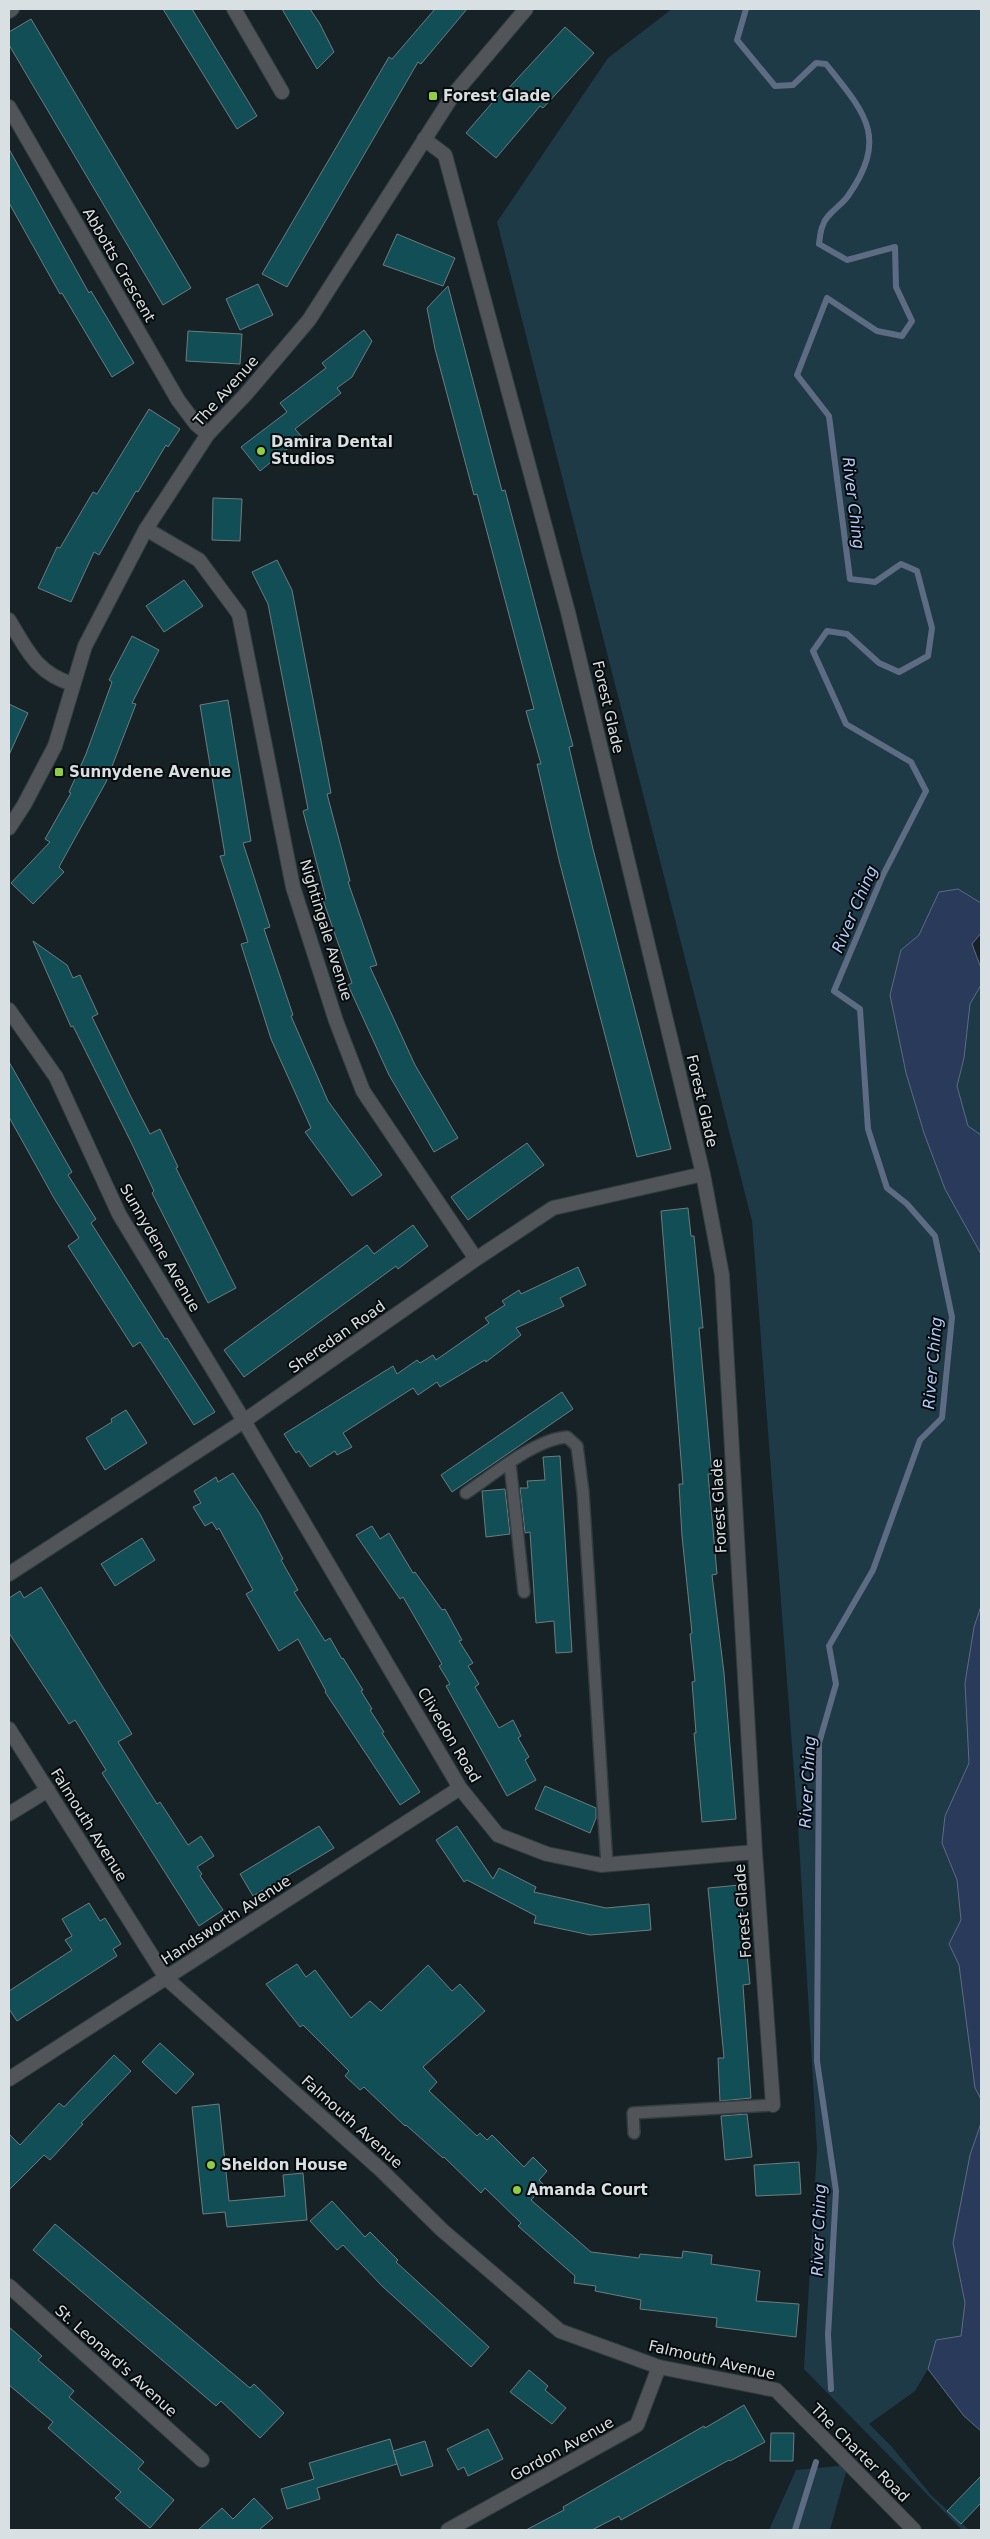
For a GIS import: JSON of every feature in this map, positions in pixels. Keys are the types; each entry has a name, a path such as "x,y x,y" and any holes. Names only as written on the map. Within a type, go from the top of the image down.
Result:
{"street":[{"path":"234,9 282,92"},
{"name":"The Avenue","path":"9,828 24,805 55,746 85,646 146,530 208,434 246,394 309,320 453,95 526,9"},
{"name":"Abbotts Crescent","path":"9,107 178,400 196,424 208,434"},
{"name":"Forest Glade","path":"424,139 445,155 558,574 703,1174 722,1275 755,1852 773,2105"},
{"name":"Nightingale Avenue","path":"146,530 199,560 239,614 293,887 336,1021 363,1091 476,1259"},
{"path":"9,620 39,666 51,676 73,684"},
{"name":"Sunnydene Avenue","path":"9,1010 56,1077 118,1214 244,1422"},
{"name":"Sheredan Road","path":"9,1574 244,1422 476,1259 553,1208 703,1174"},
{"name":"Clivedon Road","path":"244,1422 460,1788 498,1834 547,1854 601,1865 755,1852"},
{"name":"Falmouth Avenue","path":"9,1729 166,1978 381,2170 442,2230 560,2331 658,2367 776,2390 783,2397"},
{"name":"Handsworth Avenue","path":"9,2079 460,1788"},
{"path":"9,1814 48,1790"},
{"name":"St. Leonard's Avenue","path":"9,2286 202,2460"},
{"name":"Gordon Avenue","path":"448,2530 637,2425 658,2367"},
{"name":"The Charter Road","path":"783,2397 914,2530"}],"lane":[{"path":"466,1493 531,1450 558,1438 567,1437 577,1446 582,1492 607,1865"},
{"path":"510,1464 524,1592"},
{"path":"634,2133 633,2113 773,2105"}],"shaded area":[{"path":"672,9 981,9 981,903 958,889 939,892 919,935 901,950 890,995 906,1073 924,1133 981,1254 981,1606 974,1627 968,1725 969,1763 945,1816 942,1843 957,1880 961,1920 949,1944 959,1965 975,2088 981,2099 981,2123 970,2155 958,2272 965,2303 961,2337 936,2340 928,2369 915,2391 869,2424 892,2447 931,2495 969,2530 962,2530 804,2369 817,2149 798,1825 752,1221 497,222 608,58"},
{"path":"981,985 981,1135 968,1127 957,1086 964,1058 970,1004"},
{"path":"848,2465 830,2530 769,2530 796,2470"}],"water":[{"path":"958,889 981,903 981,933 972,944 981,968 981,985 970,1004 964,1058 957,1086 968,1126 981,1135 981,1254 945,1189 924,1133 906,1073 890,995 901,950 919,935 939,892"},
{"path":"981,1606 981,2099 975,2088 959,1965 949,1944 961,1920 957,1880 942,1843 945,1816 969,1763 965,1683 974,1627"},
{"path":"981,2123 981,2431 964,2416 928,2369 936,2340 961,2336 965,2303 953,2243 970,2155"}],"building":[{"path":"163,9 192,9 257,116 237,129"},
{"path":"282,9 310,9 320,24 334,52 317,69"},
{"path":"435,9 467,9 421,64 418,62 287,287 262,274 389,57 392,59"},
{"path":"31,19 191,288 163,305 9,45 9,32"},
{"path":"565,27 594,53 543,108 540,106 496,158 466,133 504,89 506,91"},
{"path":"9,149 89,293 91,291 134,363 112,377 62,293 60,294 9,203"},
{"path":"397,234 455,258 443,286 383,265"},
{"path":"258,284 273,315 240,330 226,299"},
{"path":"448,286 502,491 505,490 573,746 569,747 593,849 671,1149 637,1157 559,860 537,764 541,764 526,711 534,709 477,494 474,495 435,349 427,308"},
{"path":"364,330 372,341 352,377 337,388 341,393 295,429 302,437 260,471 241,447 287,412 280,403 326,368 322,363"},
{"path":"188,331 242,334 240,364 186,361"},
{"path":"149,409 180,429 168,447 166,445 138,492 136,491 99,555 94,552 71,602 38,588 57,547 60,548 93,492 97,494"},
{"path":"213,498 242,499 240,541 212,540"},
{"path":"277,560 292,590 331,793 327,794 350,881 348,882 377,965 370,967 415,1065 458,1138 434,1152 389,1075 348,985 352,983 323,900 326,899 303,811 308,809 268,604 252,572"},
{"path":"184,580 203,606 164,632 146,606"},
{"path":"132,636 159,650 132,703 136,704 106,782 59,867 64,872 33,904 11,883 50,842 45,839 71,793 69,792 86,754 112,682 109,680"},
{"path":"228,700 251,841 243,843 270,927 264,929 293,1015 291,1016 328,1101 382,1175 352,1196 305,1132 311,1128 271,1039 241,944 248,942 220,856 225,855 200,705"},
{"path":"9,704 28,713 9,755"},
{"path":"33,941 67,965 73,978 80,975 98,1014 92,1017 150,1134 160,1129 178,1167 176,1168 236,1288 208,1303 152,1193 154,1191 131,1142 73,1026 71,1027"},
{"path":"9,1062 72,1172 68,1175 96,1219 91,1223 165,1339 167,1338 215,1412 194,1425 140,1342 133,1347 68,1246 79,1238 54,1198 9,1117"},
{"path":"527,1143 544,1165 468,1220 451,1197"},
{"path":"688,1208 691,1236 694,1236 703,1328 699,1328 712,1474 708,1474 717,1574 712,1575 724,1673 736,1819 702,1822 694,1733 696,1733 692,1682 695,1681 690,1634 692,1633 682,1536 679,1484 683,1484 661,1211"},
{"path":"413,1225 428,1246 398,1269 396,1266 244,1377 224,1350 367,1245 374,1254"},
{"path":"578,1267 586,1285 560,1298 564,1306 516,1328 521,1335 486,1362 485,1360 440,1387 437,1382 418,1395 413,1388 343,1433 352,1447 337,1455 335,1451 310,1467 299,1451 296,1453 284,1434 393,1366 397,1374 417,1360 420,1363 433,1355 436,1360 489,1323 485,1318 505,1305 502,1301 519,1290 521,1294"},
{"path":"562,1392 573,1409 452,1492 441,1475"},
{"path":"126,1410 147,1443 105,1470 86,1438 112,1422 111,1419"},
{"path":"560,1456 572,1652 556,1653 554,1621 536,1623 530,1532 525,1533 520,1488 528,1488 527,1481 545,1480 543,1457"},
{"path":"233,1473 260,1514 283,1559 281,1560 298,1590 294,1592 325,1641 330,1638 343,1658 363,1690 361,1691 372,1709 370,1710 384,1732 382,1733 420,1792 400,1805 325,1692 298,1639 279,1651 246,1594 253,1590 219,1528 217,1530 212,1522 205,1526 193,1507 201,1503 194,1491 216,1477 218,1482"},
{"path":"505,1489 510,1534 486,1537 482,1491"},
{"path":"372,1526 380,1539 389,1533 413,1573 415,1572 442,1610 445,1609 462,1640 459,1641 473,1663 468,1666 479,1684 475,1687 499,1728 513,1720 521,1736 518,1738 529,1757 525,1760 536,1780 507,1796 446,1686 450,1684 439,1666 442,1664 403,1597 400,1599 356,1535"},
{"path":"142,1538 155,1560 115,1586 101,1564"},
{"path":"41,1587 132,1734 118,1742 157,1804 160,1802 188,1845 201,1836 214,1856 197,1867 202,1874 200,1876 223,1910 199,1926 102,1773 106,1770 75,1720 69,1724 9,1633 9,1598 20,1591 24,1598"},
{"path":"545,1786 596,1808 596,1818 590,1833 535,1809"},
{"path":"319,1826 334,1848 253,1896 240,1874"},
{"path":"457,1826 493,1879 499,1868 536,1887 534,1892 606,1908 649,1904 651,1930 590,1935 534,1923 536,1916 467,1880 464,1882 436,1840"},
{"path":"740,1885 750,1984 743,1985 751,2098 720,2101 718,2058 724,2058 708,1888"},
{"path":"89,1903 100,1921 105,1918 121,1944 113,1949 117,1956 17,2021 9,2009 9,1991 72,1950 65,1940 72,1936 62,1919"},
{"path":"297,1964 306,1977 315,1970 351,2018 370,2001 381,2011 428,1965 452,1991 460,1984 485,2011 423,2067 437,2082 429,2091 477,2136 480,2133 487,2140 492,2135 524,2167 533,2157 547,2171 539,2180 545,2186 531,2200 591,2252 639,2258 640,2254 682,2258 683,2251 712,2255 711,2264 760,2271 756,2301 799,2304 796,2337 716,2327 717,2318 640,2309 641,2300 595,2291 596,2286 574,2283 575,2276 518,2226 521,2223 485,2188 481,2193 444,2157 405,2126 364,2087 360,2090 345,2076 349,2071 303,2025 300,2027 266,1984"},
{"path":"160,2043 194,2074 176,2094 142,2062"},
{"path":"114,2055 131,2071 81,2123 83,2124 50,2160 44,2155 9,2190 9,2134 20,2145 59,2103 64,2107"},
{"name":"Sheldon House","path":"219,2104 229,2201 285,2196 283,2175 303,2173 307,2220 227,2227 225,2212 203,2214 192,2107"},
{"path":"747,2114 752,2157 725,2160 721,2116"},
{"path":"799,2162 801,2194 756,2196 754,2165"},
{"path":"332,2201 365,2237 370,2232 398,2260 396,2262 489,2347 471,2367 382,2286 343,2245 337,2250 310,2221"},
{"path":"55,2224 250,2388 254,2384 284,2413 260,2438 221,2401 216,2406 33,2250"},
{"path":"9,2327 42,2356 38,2360 74,2391 69,2397 144,2462 138,2469 174,2500 150,2528 115,2498 121,2492 48,2428 53,2422 9,2385"},
{"path":"529,2370 548,2386 545,2390 566,2408 552,2424 510,2392"},
{"path":"744,2405 765,2442 621,2520 619,2516 592,2530 526,2530 564,2510 563,2507 704,2426 705,2428"},
{"path":"488,2429 503,2459 468,2476 464,2467 458,2470 447,2449"},
{"path":"771,2433 794,2433 793,2461 770,2461"},
{"path":"390,2439 397,2464 317,2488 320,2499 287,2509 281,2489 314,2479 309,2463"},
{"path":"425,2441 433,2466 401,2476 393,2451"},
{"path":"981,2476 981,2503 961,2524 947,2511"},
{"path":"254,2498 273,2518 259,2530 198,2530 222,2508 233,2519"}],"waterway":[{"name":"River Ching","path":"746,9 737,40 775,86 793,85 816,63 826,64 852,97 867,126 869,141 867,157 860,175 848,196 825,221 821,230 819,244 847,260 895,247 896,287 912,321 902,336 877,331 827,298 797,375 829,416 850,579 875,582 901,564 917,571 932,628 928,656 899,672 879,663 847,634 827,631 813,651 846,724 911,762 926,791 882,877 834,991 860,1009 868,1129 887,1188 907,1204 935,1236 952,1317 942,1418 920,1440 873,1570 829,1646 836,1684 819,1743 817,2061 836,2191 828,2335 831,2389"},
{"name":"River Ching","path":"795,2530 816,2462"}],"place":[{"name":"Forest Glade","path":"433,96"},
{"name":"Damira Dental Studios","path":"261,451"},
{"name":"Sunnydene Avenue","path":"59,772"},
{"name":"Sheldon House","path":"211,2165"},
{"name":"Amanda Court","path":"517,2190"}]}
